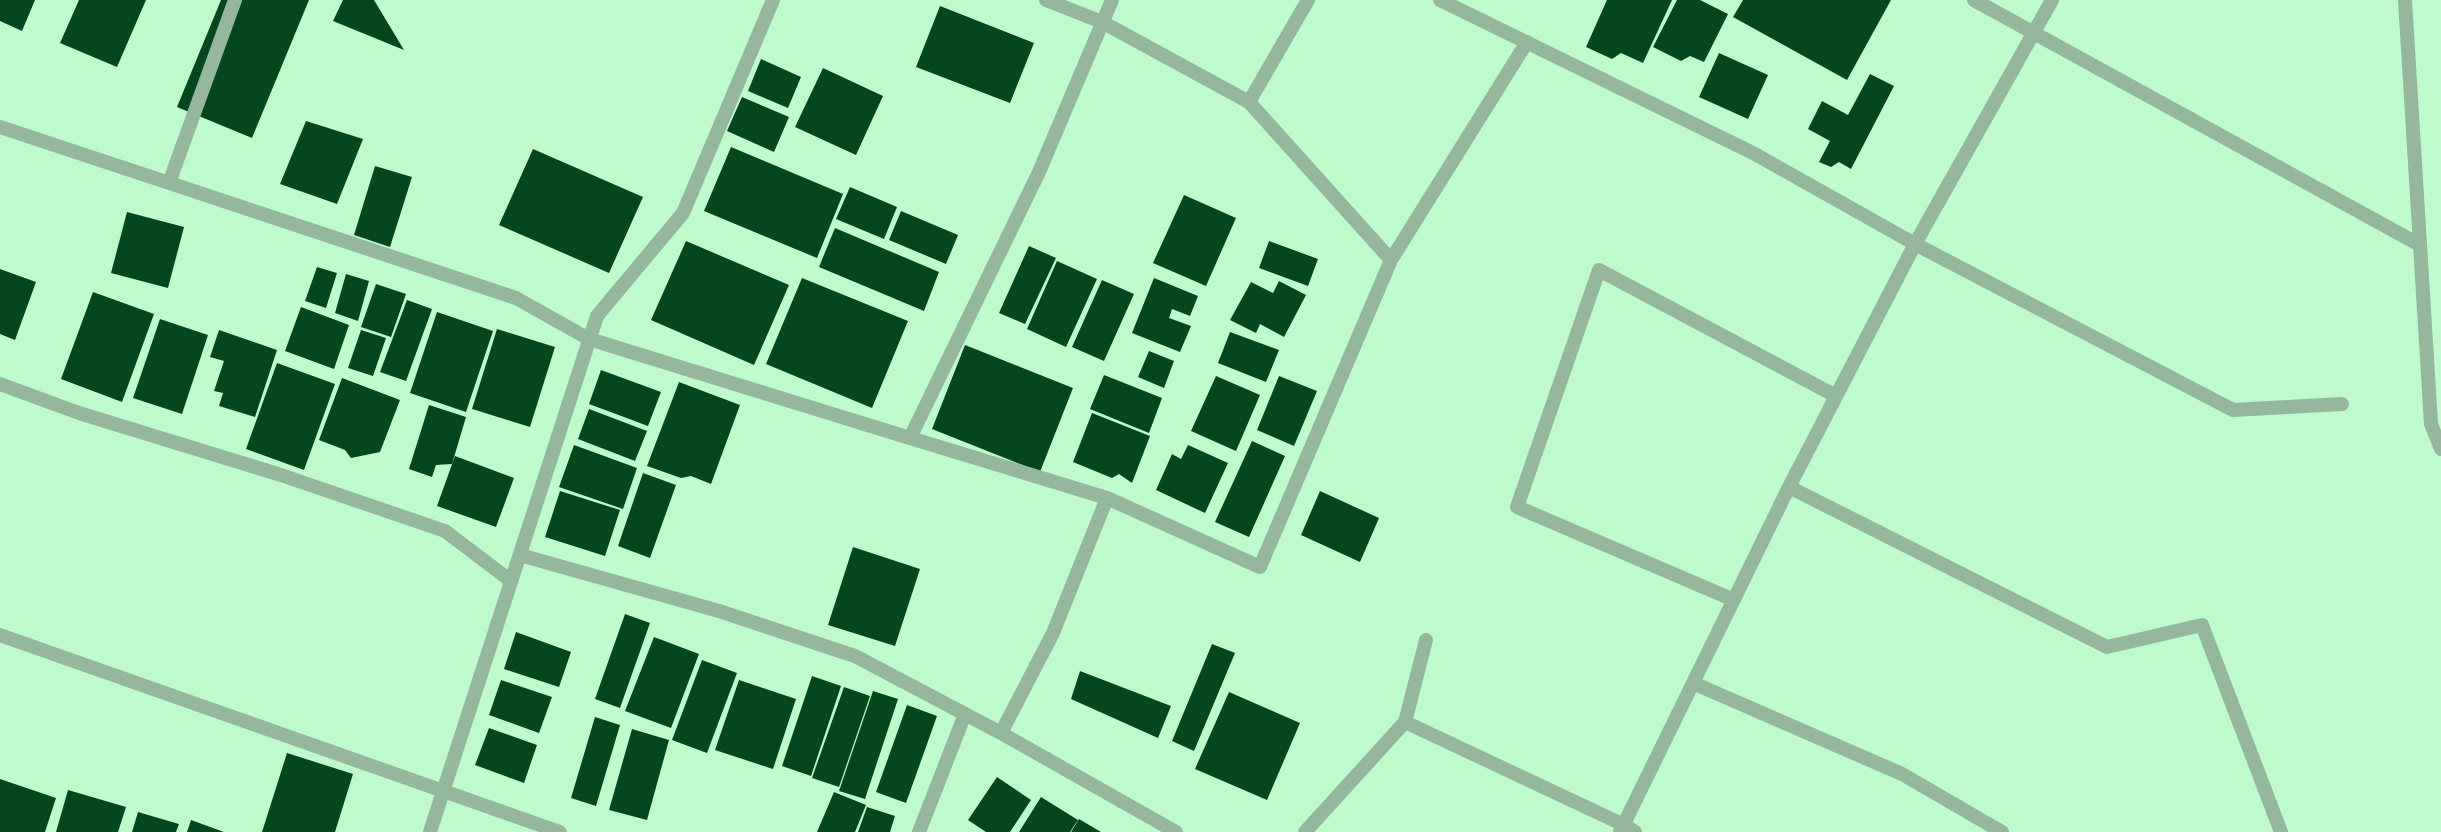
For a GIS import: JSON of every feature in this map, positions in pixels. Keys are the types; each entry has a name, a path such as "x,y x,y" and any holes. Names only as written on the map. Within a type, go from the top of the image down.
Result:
{"street":[{"path":"169,184 235,0"},
{"path":"430,832 597,316 684,213 773,0"},
{"path":"1046,0 1102,22 1249,102 1391,260"},
{"path":"910,438 1039,172 1112,0"},
{"path":"1249,102 1308,0"},
{"path":"1440,0 1753,153 1915,244 2233,410 2342,404"},
{"path":"1974,0 2420,245"},
{"path":"1405,722 1626,830 1693,683 1789,487 1915,244 2052,0"},
{"path":"2405,0 2431,424 2441,449"},
{"path":"0,127 516,298 589,339 1107,498 1260,567 1391,260 1527,42"},
{"path":"1734,600 1516,507 1599,270 1836,396"},
{"path":"0,384 79,413 281,475 445,531 511,581"},
{"path":"1789,487 2107,647 2202,625 2281,832"},
{"path":"1000,733 1053,633 1107,498"},
{"path":"520,555 719,611 855,656 1000,733 1176,832"},
{"path":"0,635 560,832"},
{"path":"1305,832 1405,722 1426,640"},
{"path":"1693,683 1902,774 2002,832"},
{"path":"919,832 964,714"}],"building":[{"path":"0,0 35,0 22,31 0,21"},
{"path":"79,0 146,0 117,67 60,43"},
{"path":"221,0 309,0 252,138 177,107"},
{"path":"343,0 374,0 404,50 333,21"},
{"path":"1607,0 1672,0 1643,63 1621,53 1612,59 1586,47"},
{"path":"1677,0 1700,0 1728,14 1704,62 1690,56 1681,61 1653,47"},
{"path":"1743,0 1891,0 1847,80 1733,17"},
{"path":"940,6 1034,43 1010,103 916,67"},
{"path":"1719,53 1768,75 1748,119 1699,97"},
{"path":"761,59 801,77 788,108 748,91"},
{"path":"823,68 883,96 856,155 795,127"},
{"path":"1870,74 1894,86 1851,169 1839,162 1831,167 1819,162 1830,141 1808,129 1822,101 1848,115"},
{"path":"742,97 789,117 774,152 727,131"},
{"path":"306,121 363,139 337,204 280,184"},
{"path":"731,147 843,194 817,258 704,211"},
{"path":"533,149 643,197 609,273 499,225"},
{"path":"375,166 412,177 390,247 354,235"},
{"path":"850,187 897,207 884,239 836,219"},
{"path":"1184,195 1236,218 1206,286 1153,263"},
{"path":"901,211 958,235 946,264 889,240"},
{"path":"127,212 184,227 168,288 111,273"},
{"path":"835,228 939,272 924,311 819,267"},
{"path":"686,241 789,285 754,365 651,320"},
{"path":"1269,241 1318,259 1308,286 1259,268"},
{"path":"1029,246 1056,258 1025,324 999,313"},
{"path":"1057,261 1097,279 1066,347 1027,329"},
{"path":"317,267 337,273 326,308 305,301"},
{"path":"0,269 36,282 15,340 0,334"},
{"path":"346,274 369,281 358,321 335,313"},
{"path":"802,278 908,321 872,408 766,364"},
{"path":"1154,278 1198,296 1190,316 1172,309 1169,318 1191,326 1180,352 1132,333"},
{"path":"1102,280 1134,294 1104,361 1072,347"},
{"path":"1279,281 1306,295 1284,337 1260,324 1256,333 1230,320 1251,282 1273,293"},
{"path":"376,284 406,294 391,337 361,327"},
{"path":"93,292 154,314 122,402 61,379"},
{"path":"407,300 432,309 406,381 380,372"},
{"path":"301,307 349,325 334,369 285,351"},
{"path":"437,312 493,331 466,412 410,393"},
{"path":"160,319 208,335 182,414 133,398"},
{"path":"497,329 555,347 530,427 472,409"},
{"path":"219,330 277,350 255,417 219,406 223,393 214,391 224,361 210,357"},
{"path":"361,330 386,338 373,376 348,368"},
{"path":"1230,332 1279,350 1266,382 1218,363"},
{"path":"965,345 1073,388 1040,472 932,429"},
{"path":"1149,351 1174,361 1164,388 1138,377"},
{"path":"277,363 335,384 304,470 246,449"},
{"path":"601,370 661,392 648,426 589,404"},
{"path":"1104,375 1162,398 1149,433 1090,409"},
{"path":"1216,376 1260,395 1236,451 1191,431"},
{"path":"1279,376 1317,391 1294,446 1257,430"},
{"path":"342,378 400,400 380,452 351,458 345,450 319,440"},
{"path":"679,382 740,405 711,484 691,476 681,478 647,466"},
{"path":"429,405 466,417 452,464 436,465 432,477 409,469"},
{"path":"589,409 647,431 635,461 578,439"},
{"path":"1092,413 1150,436 1132,483 1119,474 1112,478 1073,462"},
{"path":"1252,441 1285,456 1249,537 1215,522"},
{"path":"574,445 637,468 623,509 559,487"},
{"path":"1188,445 1228,463 1205,513 1156,490 1172,454 1181,459"},
{"path":"455,456 514,478 496,527 437,506"},
{"path":"643,473 676,485 650,558 618,546"},
{"path":"560,491 620,510 605,556 545,537"},
{"path":"1320,491 1379,518 1360,562 1301,535"},
{"path":"853,547 920,569 895,646 828,625"},
{"path":"625,614 650,623 620,708 595,699"},
{"path":"516,632 571,652 559,687 504,669"},
{"path":"654,637 699,654 671,728 625,711"},
{"path":"1212,644 1235,653 1194,751 1172,741"},
{"path":"702,660 737,673 707,753 672,740"},
{"path":"1080,671 1171,706 1158,738 1071,699"},
{"path":"812,676 841,686 811,776 782,766"},
{"path":"501,680 552,697 539,733 489,715"},
{"path":"739,680 796,699 773,769 715,750"},
{"path":"844,687 870,696 839,787 812,778"},
{"path":"873,691 898,699 865,799 839,791"},
{"path":"1229,692 1300,723 1267,800 1195,769"},
{"path":"907,705 937,716 906,803 876,792"},
{"path":"595,717 620,725 596,806 571,798"},
{"path":"489,728 537,745 524,783 475,765"},
{"path":"632,729 669,740 647,820 609,810"},
{"path":"287,753 353,774 335,832 262,832"},
{"path":"997,777 1031,800 1010,832 986,832 968,820"},
{"path":"0,779 56,798 45,832 0,832"},
{"path":"68,790 126,807 118,832 56,832"},
{"path":"834,792 866,805 855,832 817,832"},
{"path":"1041,797 1078,820 1070,832 1019,832"},
{"path":"867,807 895,816 890,832 858,832"},
{"path":"138,812 179,824 176,832 132,832"},
{"path":"1079,819 1101,832 1071,832"},
{"path":"191,820 224,832 187,832"}]}
